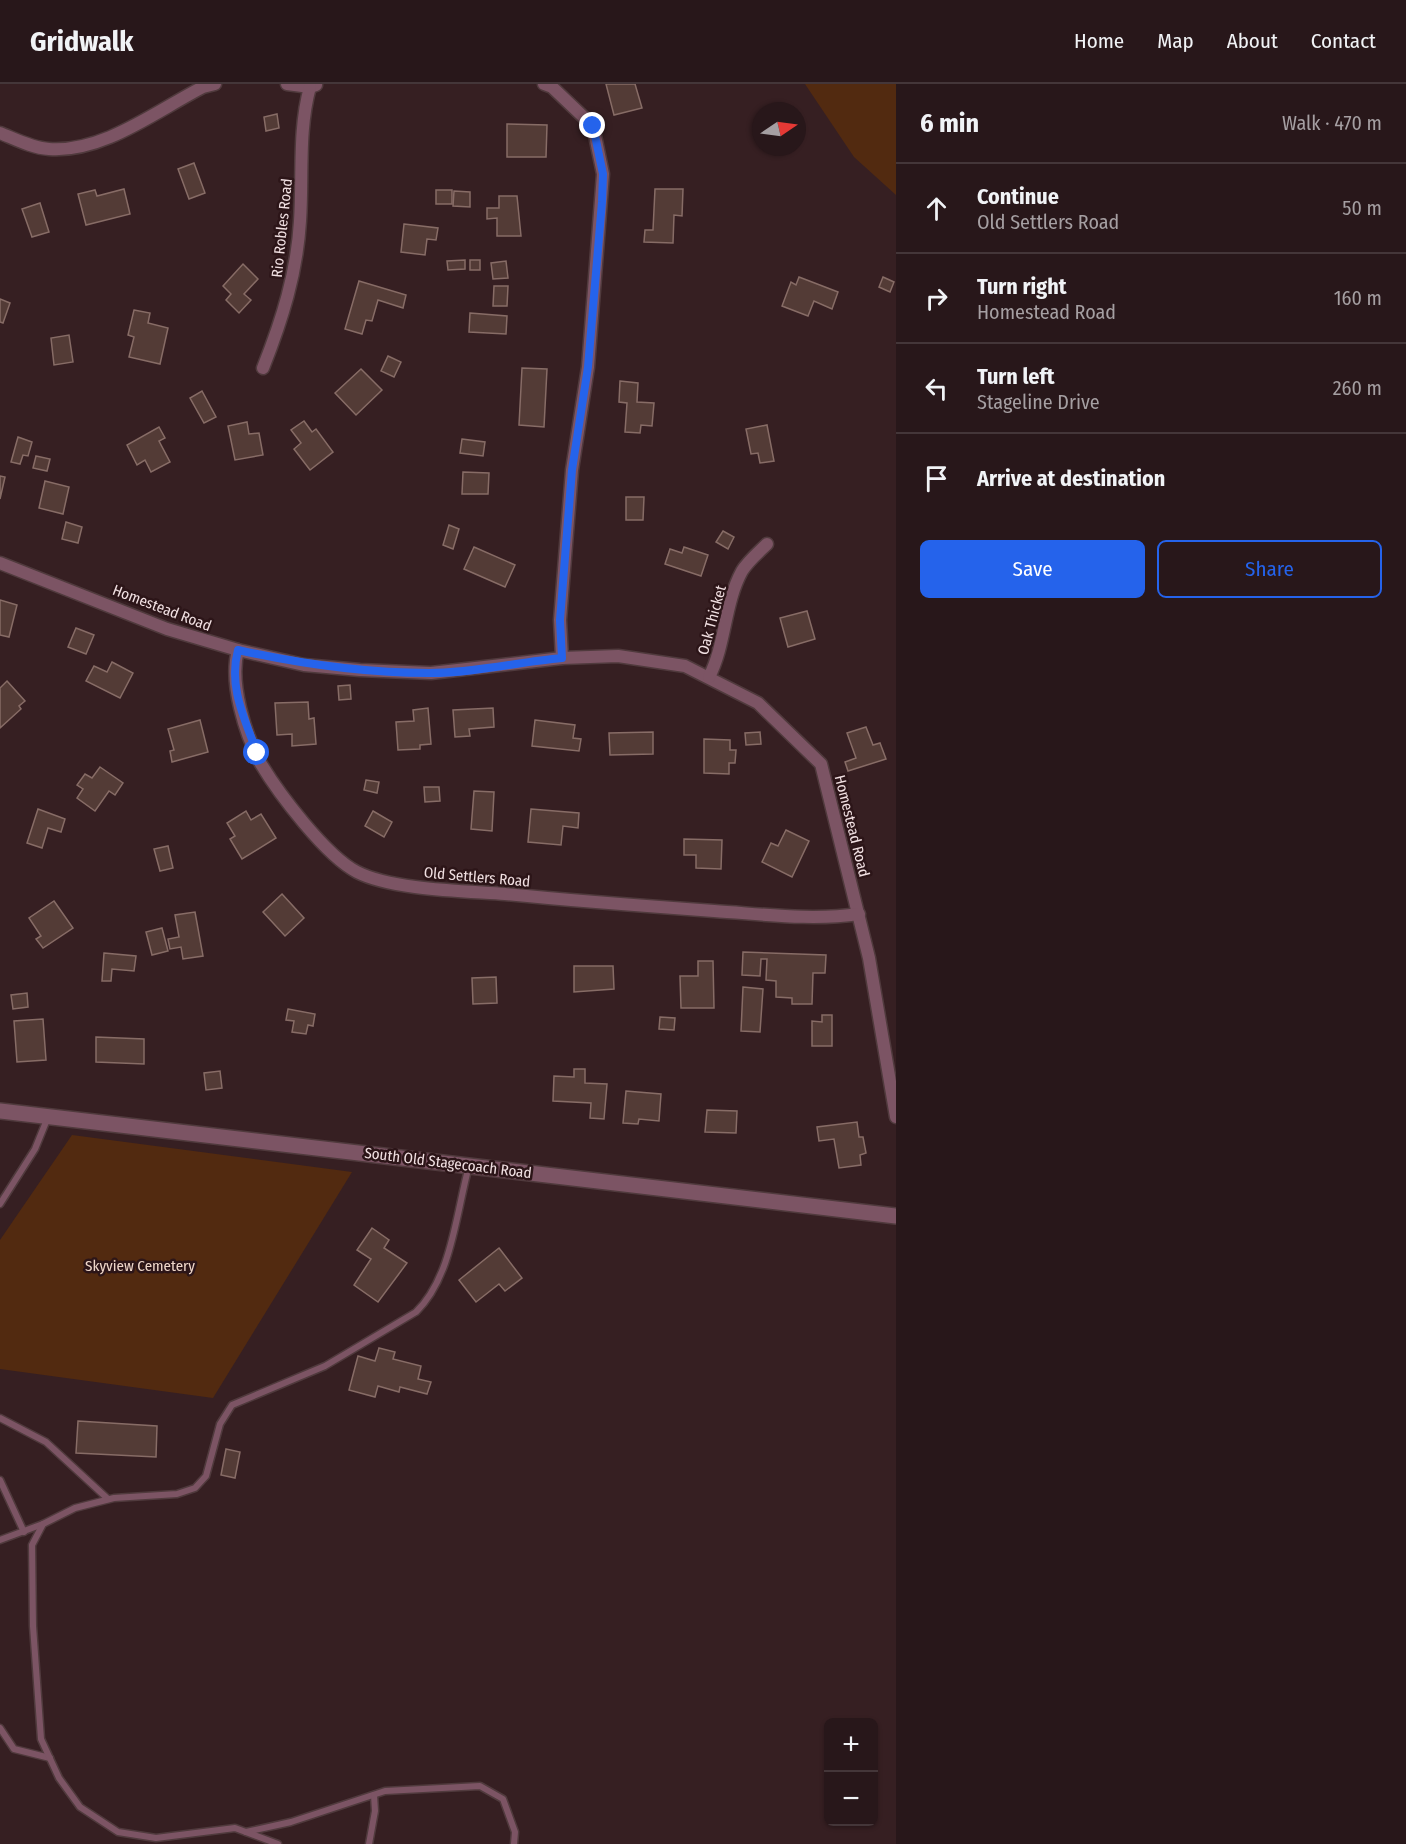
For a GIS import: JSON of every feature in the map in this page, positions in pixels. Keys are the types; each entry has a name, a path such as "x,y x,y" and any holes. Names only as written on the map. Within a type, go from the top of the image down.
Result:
{"street":[{"path":"0,133 47,149 80,148 123,130 202,87 215,84"},
{"path":"287,84 314,86"},
{"path":"544,84 552,87 593,126 603,174 588,367 572,470 560,620 562,658"},
{"name":"Rio Robles Road","path":"263,368 286,306 295,266 302,187 304,107 314,86"},
{"name":"Oak Thicket","path":"709,677 716,665 728,606 743,569 767,544"},
{"name":"Homestead Road","path":"0,563 167,629 238,650 304,665 431,673 562,658 618,656 685,666 758,703 820,764 859,914 896,1117"},
{"name":"Old Settlers Road","path":"238,650 233,667 234,684 261,764 318,840 357,872 409,886 615,905 799,917 838,917 859,914"},
{"name":"South Old Stagecoach Road","path":"0,1111 896,1216"}],"lane":[{"path":"0,1204 34,1149 49,1117"},
{"path":"0,1540 44,1524 75,1508 108,1499 177,1494 195,1488 206,1476 220,1424 232,1405 325,1366 416,1312 426,1303 449,1258 454,1224 469,1165"},
{"path":"0,1418 46,1442 108,1499"},
{"path":"0,1480 24,1532"},
{"path":"44,1524 32,1545 33,1626 41,1739 59,1778 80,1807 118,1832 156,1838 234,1828 278,1844"},
{"path":"0,1728 14,1749 50,1758"},
{"path":"246,1832 291,1822 386,1791 480,1786 503,1799 515,1832 513,1844"},
{"path":"369,1844 375,1811 374,1795"}],"green space":[{"path":"805,84 896,84 896,195 854,157"},
{"name":"Skyview Cemetery","path":"72,1135 352,1172 213,1398 0,1369 0,1240"}],"building":[{"path":"606,84 635,84 642,108 614,115"},
{"path":"277,114 279,128 266,131 264,117"},
{"path":"507,124 547,125 546,157 507,157"},
{"path":"194,163 205,193 189,199 178,169"},
{"path":"124,189 130,214 86,225 78,194 95,190 97,196"},
{"path":"655,189 683,189 682,216 674,215 673,243 644,242 645,230 653,230"},
{"path":"436,190 452,190 452,204 436,204"},
{"path":"454,191 470,192 470,207 453,206"},
{"path":"499,196 517,196 521,236 497,236 497,218 487,219 487,208 499,208"},
{"path":"40,203 49,232 32,237 22,209"},
{"path":"404,224 438,228 436,240 427,239 425,255 401,252"},
{"path":"465,260 465,269 448,270 447,261"},
{"path":"470,260 480,260 480,270 470,270"},
{"path":"506,261 508,278 493,279 491,263"},
{"path":"243,264 258,279 244,294 251,300 239,313 226,300 231,294 223,286"},
{"path":"799,277 838,292 832,309 814,301 808,316 782,306 791,282 796,285"},
{"path":"883,277 894,282 890,292 879,287"},
{"path":"359,281 406,295 403,308 378,300 372,321 366,320 362,334 345,329"},
{"path":"494,286 508,286 507,306 493,306"},
{"path":"0,299 10,303 3,323 0,322"},
{"path":"134,310 150,313 148,323 168,328 160,364 129,357 134,337 128,335"},
{"path":"470,313 507,316 506,334 469,332"},
{"path":"69,335 73,362 54,365 51,338"},
{"path":"388,356 401,362 394,377 381,371"},
{"path":"522,368 547,369 544,427 519,425"},
{"path":"361,369 382,390 356,415 335,393"},
{"path":"620,381 638,383 637,402 654,403 652,426 641,425 640,433 625,432 627,403 619,402"},
{"path":"202,391 216,417 204,423 190,398"},
{"path":"304,421 312,432 316,429 333,452 310,470 294,449 301,443 291,430"},
{"path":"247,422 249,434 259,433 263,455 235,460 228,426"},
{"path":"767,425 774,461 760,463 758,453 751,454 746,429"},
{"path":"159,427 165,438 159,441 170,462 151,472 145,460 137,465 127,445"},
{"path":"18,437 32,442 28,456 23,455 20,464 11,462"},
{"path":"462,439 485,442 483,456 460,453"},
{"path":"36,456 50,459 47,471 33,468"},
{"path":"463,472 489,473 488,494 462,494"},
{"path":"0,476 5,477 0,499"},
{"path":"45,481 69,487 63,514 39,508"},
{"path":"626,497 644,497 643,520 626,520"},
{"path":"66,522 82,527 78,543 62,539"},
{"path":"449,525 459,529 453,549 443,545"},
{"path":"723,531 734,537 728,549 716,542"},
{"path":"474,547 515,565 505,587 464,569"},
{"path":"684,547 708,555 701,576 665,564 670,549 682,553"},
{"path":"0,600 17,605 9,637 0,635"},
{"path":"807,611 815,639 788,647 780,618"},
{"path":"76,628 94,635 86,654 68,647"},
{"path":"112,662 133,673 120,698 86,681 94,666 107,672"},
{"path":"7,681 25,701 19,706 21,709 0,728 0,688"},
{"path":"350,685 351,699 339,700 338,686"},
{"path":"308,702 309,719 314,718 316,744 292,746 292,734 277,735 275,703"},
{"path":"428,708 431,744 420,745 420,749 398,750 396,722 414,721 413,710"},
{"path":"493,708 494,727 469,729 470,736 455,737 453,710"},
{"path":"200,720 208,752 172,762 170,751 174,750 168,729"},
{"path":"535,720 575,725 573,738 581,739 579,751 532,746"},
{"path":"866,727 873,745 880,743 886,759 848,771 845,762 856,758 847,733"},
{"path":"653,732 653,754 610,755 609,733"},
{"path":"760,732 761,744 746,745 745,733"},
{"path":"704,739 730,740 730,750 736,750 735,763 729,763 729,774 704,773"},
{"path":"100,767 123,783 115,795 109,791 95,811 77,798 83,789 77,785 85,774 92,778"},
{"path":"366,780 379,782 377,793 364,790"},
{"path":"424,787 439,787 440,801 425,802"},
{"path":"474,791 494,792 492,831 471,829"},
{"path":"38,809 65,819 61,832 48,828 42,848 27,843"},
{"path":"531,809 579,813 578,828 563,826 561,845 528,842"},
{"path":"246,811 251,820 261,814 276,838 242,859 230,839 235,836 227,823"},
{"path":"373,811 392,822 384,837 365,826"},
{"path":"786,830 809,841 792,877 762,862 771,843 778,846"},
{"path":"684,839 722,840 721,869 696,868 696,855 684,855"},
{"path":"168,846 173,868 160,871 154,849"},
{"path":"282,894 304,918 285,936 263,912"},
{"path":"54,901 73,928 43,948 36,939 41,936 29,918"},
{"path":"195,912 203,956 183,959 181,947 170,949 168,939 179,937 175,915"},
{"path":"162,928 168,951 152,955 146,932"},
{"path":"743,952 826,955 825,973 813,973 812,1004 792,1004 792,998 776,997 776,981 766,980 767,959 761,959 760,976 742,975"},
{"path":"104,953 136,956 134,971 112,969 111,981 102,981"},
{"path":"698,961 713,961 714,1008 681,1008 680,976 698,976"},
{"path":"574,966 613,966 614,989 574,992"},
{"path":"496,977 497,1003 473,1004 472,978"},
{"path":"743,987 763,989 760,1032 741,1031"},
{"path":"27,993 28,1007 13,1009 11,995"},
{"path":"288,1009 315,1014 313,1026 308,1025 306,1034 292,1032 294,1021 286,1020"},
{"path":"822,1015 832,1015 832,1046 812,1046 812,1021 822,1022"},
{"path":"660,1017 675,1018 674,1030 659,1029"},
{"path":"43,1019 46,1060 17,1062 14,1021"},
{"path":"96,1037 144,1039 144,1064 96,1062"},
{"path":"574,1069 585,1069 585,1083 607,1084 604,1119 590,1118 591,1103 553,1101 554,1076 574,1077"},
{"path":"220,1071 222,1088 206,1090 204,1073"},
{"path":"626,1091 661,1094 659,1121 639,1119 638,1124 623,1123"},
{"path":"707,1110 737,1111 736,1133 705,1132"},
{"path":"857,1122 859,1137 863,1137 866,1153 860,1155 861,1165 839,1168 834,1139 819,1141 817,1127"},
{"path":"372,1228 389,1240 384,1248 407,1263 378,1302 354,1285 371,1259 357,1250"},
{"path":"499,1248 522,1278 505,1291 499,1284 476,1302 459,1280"},
{"path":"379,1348 395,1352 393,1359 421,1366 418,1379 431,1382 427,1394 400,1387 399,1392 378,1386 375,1397 349,1390 358,1356 375,1361"},
{"path":"78,1421 157,1426 156,1457 76,1453"},
{"path":"226,1449 240,1452 235,1478 221,1475"}],"route":[{"path":"257,753 234,684 233,667 238,650 304,665 431,673 562,658 560,620 572,470 588,367 602,202 603,174 593,126"}]}
